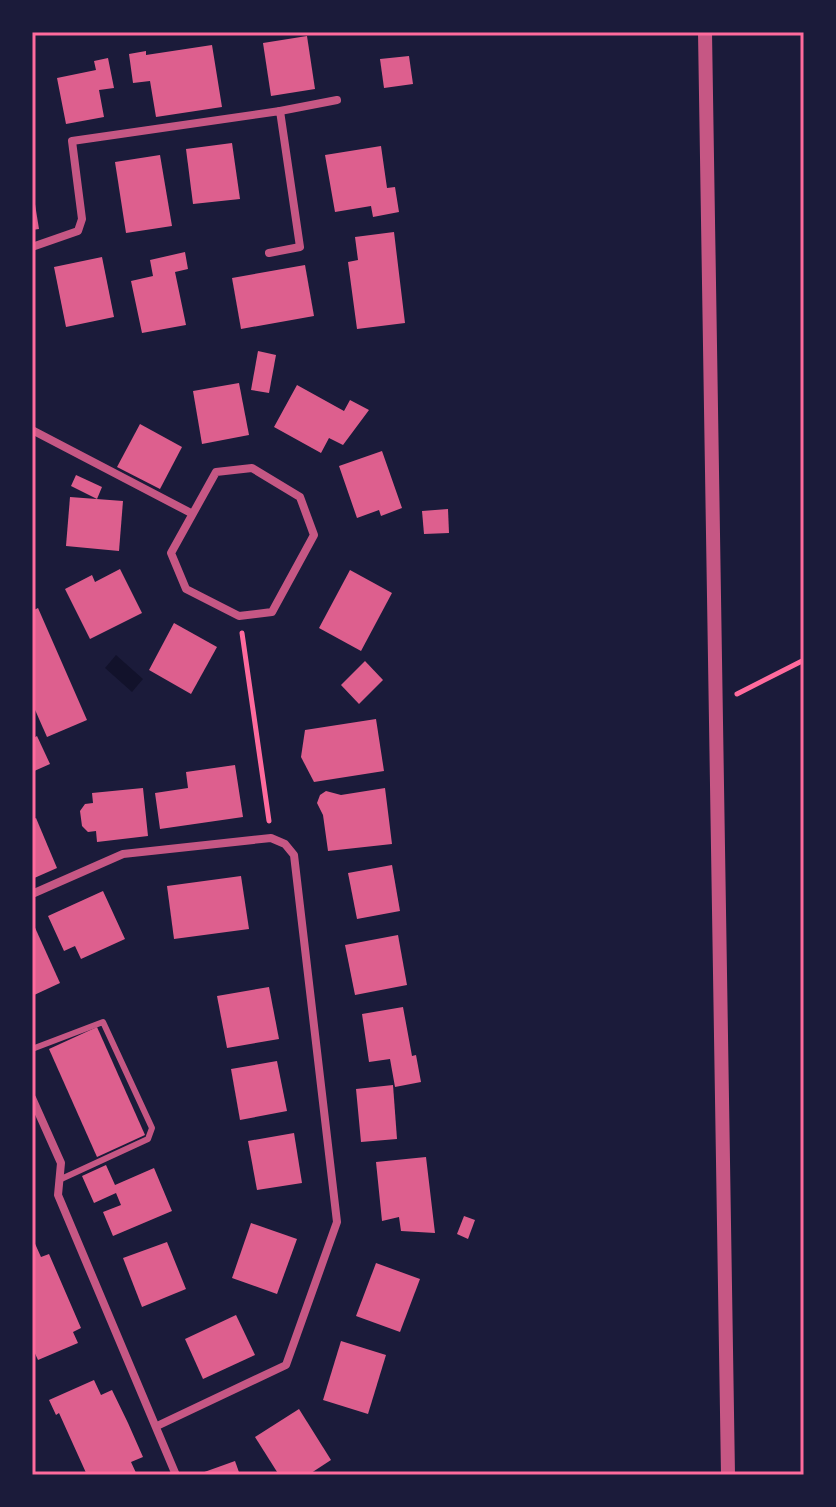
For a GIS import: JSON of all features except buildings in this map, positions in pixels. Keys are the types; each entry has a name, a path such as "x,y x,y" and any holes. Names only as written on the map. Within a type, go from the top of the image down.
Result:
{"street":[{"path":"705,32 728,1475"},
{"path":"32,247 78,231 82,219 72,141 337,100"},
{"path":"269,253 300,247 280,111"},
{"path":"32,430 191,513"},
{"path":"252,468 300,497 314,535 272,612 239,616 186,589 171,553 191,513 216,472 252,468"},
{"path":"32,894 123,854 271,838 285,844 294,855 337,1222 286,1365 157,1426"},
{"path":"32,1098 61,1163 58,1195 176,1475"}],"lane":[{"path":"32,1049 103,1022 152,1128 148,1139 59,1180"}],"path":[{"path":"239,616 271,838"},
{"path":"716,700 742,693 804,660"}],"shaded area":[{"path":"116,655 143,679 132,692 105,668"}]}
